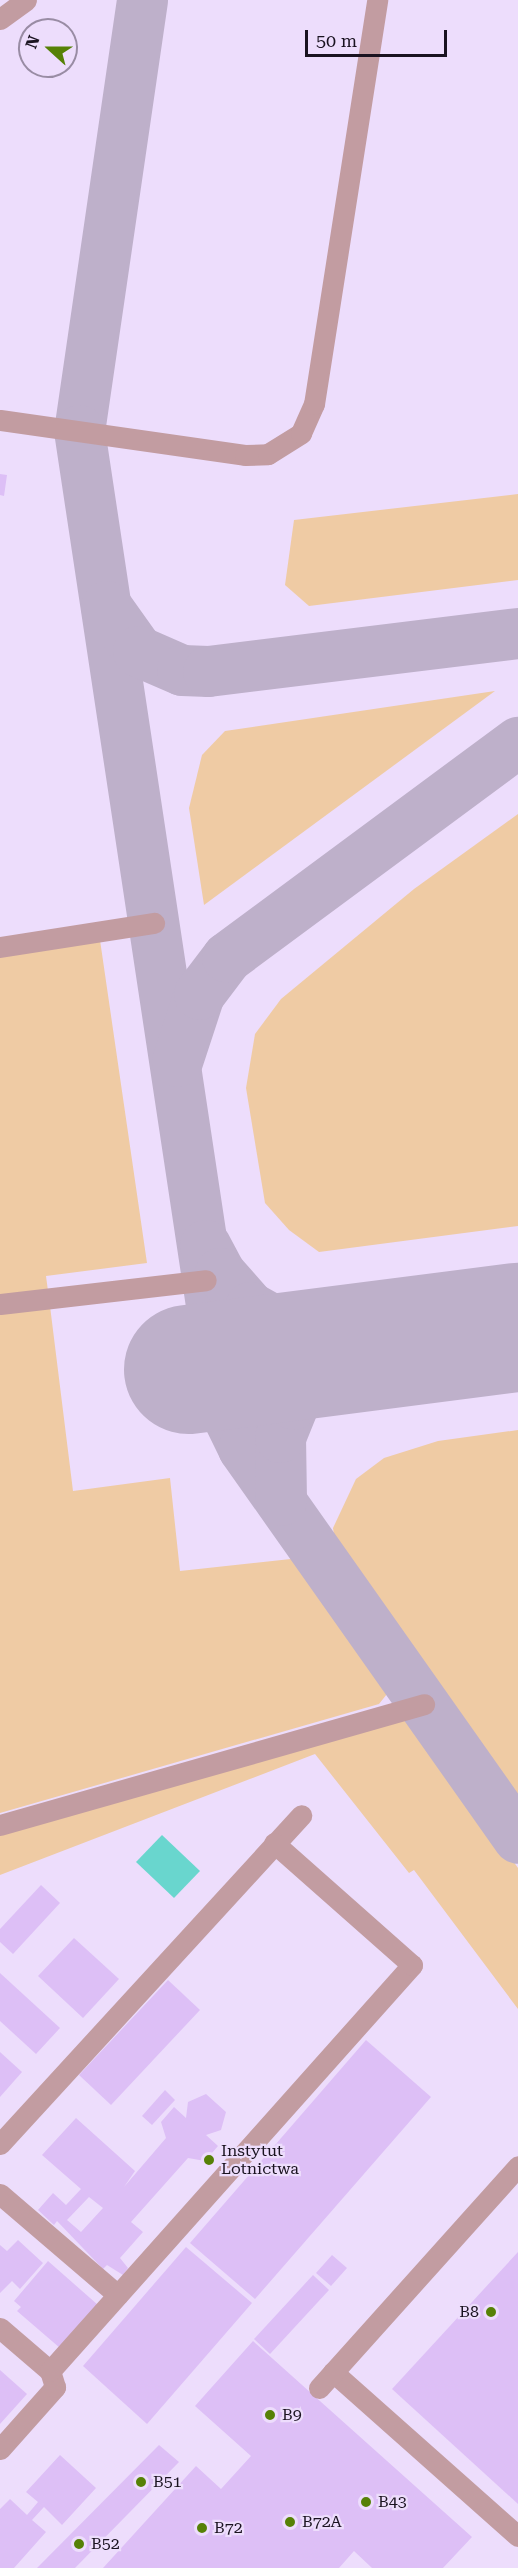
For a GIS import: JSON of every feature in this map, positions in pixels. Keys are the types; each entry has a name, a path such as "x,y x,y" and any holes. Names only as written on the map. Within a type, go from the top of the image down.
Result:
{"street":[{"path":"0,420 245,455 268,454 301,433 314,404 377,0"},
{"path":"0,946 154,923"},
{"path":"0,1304 206,1280"},
{"path":"0,1825 424,1704"},
{"path":"0,2144 301,1815"},
{"path":"50,2371 412,1965 274,1843"},
{"path":"319,2388 518,2166"},
{"path":"0,2194 118,2295"},
{"path":"0,2328 50,2371 55,2387 0,2449"},
{"path":"333,2372 518,2536"}],"shaded area":[{"path":"518,494 518,580 309,606 285,585 294,520"},
{"path":"495,691 204,905 189,808 202,755 225,731"},
{"path":"518,814 518,1226 319,1252 289,1230 265,1203 246,1088 255,1034 281,999 414,889"},
{"path":"100,940 147,1263 46,1276 48,1291 0,1295 0,955"},
{"path":"50,1306 73,1491 170,1478 180,1571 300,1558 387,1681 387,1694 379,1704 0,1813 0,1310"},
{"path":"518,1430 518,1807 336,1549 333,1528 356,1479 384,1458 438,1441"},
{"path":"404,1720 420,1728 518,1868 518,2009 414,1870 409,1873 315,1754 0,1875 0,1835"},
{"path":"162,1835 200,1871 174,1898 136,1862"}],"building":[{"path":"0,474 7,475 4,496 0,495"},
{"path":"41,1885 60,1903 13,1954 0,1942 0,1929"},
{"path":"74,1938 119,1979 83,2018 38,1976"},
{"path":"0,1973 60,2028 36,2054 0,2021"},
{"path":"168,1980 200,2010 111,2105 79,2075"},
{"path":"366,2040 431,2097 255,2299 190,2243"},
{"path":"0,2052 22,2072 0,2097"},
{"path":"165,2090 175,2100 152,2125 142,2116"},
{"path":"206,2094 226,2112 221,2130 206,2135 218,2146 205,2161 188,2158 131,2222 143,2232 120,2258 128,2268 123,2275 107,2265 103,2269 57,2221 54,2225 38,2210 53,2193 66,2205 81,2189 42,2155 76,2118 135,2171 124,2187 166,2138 161,2122 174,2107 186,2118 188,2102","holes":["89,2197 103,2208 81,2232 67,2220"]},
{"path":"18,2240 43,2263 20,2289 12,2281 0,2293 0,2245 7,2251"},
{"path":"186,2247 252,2303 147,2424 83,2366"},
{"name":"B8","path":"518,2252 518,2504 392,2389"},
{"path":"332,2255 347,2268 331,2286 316,2273"},
{"path":"48,2261 98,2305 60,2348 17,2311 21,2307 14,2301"},
{"path":"313,2275 329,2290 270,2354 254,2339"},
{"path":"253,2341 472,2537 443,2568 372,2568 354,2551 339,2568 103,2568 196,2466 221,2489 251,2456 195,2406"},
{"path":"0,2370 27,2394 0,2424"},
{"path":"159,2445 179,2462 75,2568 37,2568"},
{"path":"60,2455 96,2488 62,2525 44,2507 32,2520 46,2532 14,2568 0,2568 0,2509 10,2499 27,2515 38,2502 26,2492"}],"taxiway":[{"path":"142,0 79,430 228,1417 243,1448 518,1838"},
{"path":"106,606 138,651 182,670 208,671 518,633"},
{"path":"177,1061 199,994 227,957 518,742"},
{"path":"205,1245 220,1273 250,1307 281,1324 356,1347"},
{"path":"281,1500 280,1437 293,1404 310,1376 356,1347"}],"runway":[{"path":"188,1369 518,1327"}],"place":[{"name":"Instytut Lotnictwa","path":"209,2160"},
{"name":"B8","path":"491,2312"},
{"name":"B9","path":"270,2415"},
{"name":"B51","path":"141,2482"},
{"name":"B43","path":"366,2502"},
{"name":"B72A","path":"290,2522"},
{"name":"B72","path":"202,2528"},
{"name":"B52","path":"79,2544"}]}
